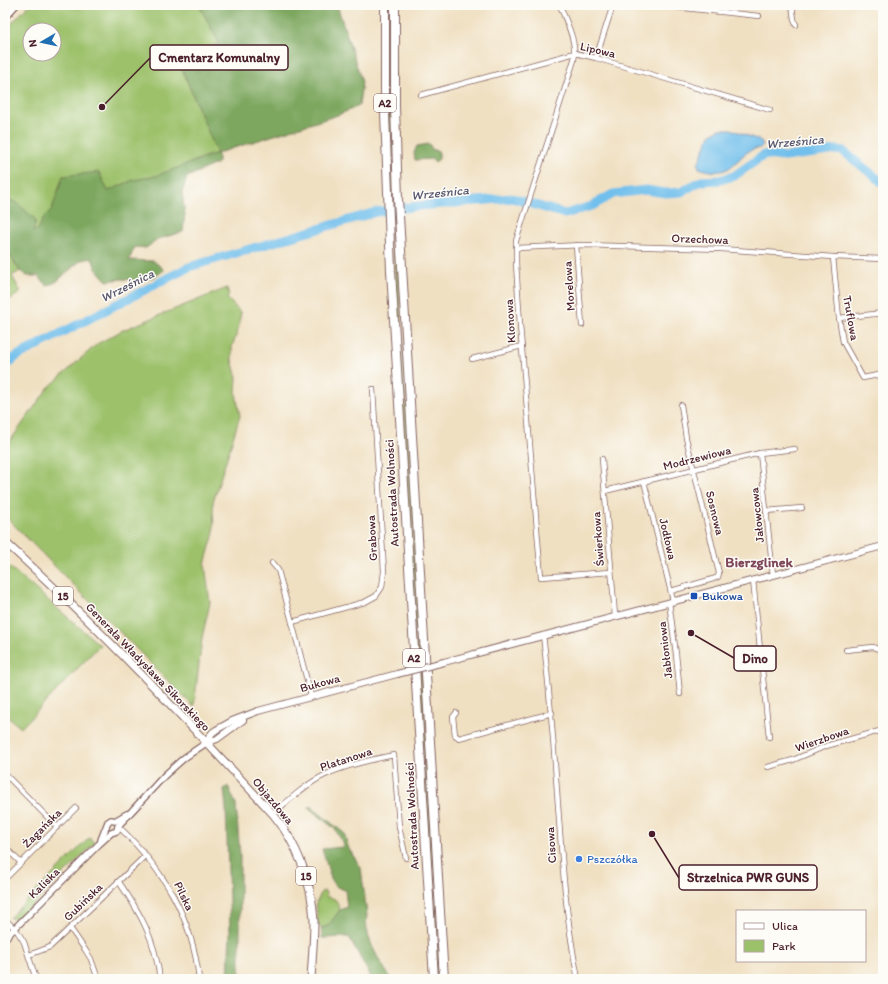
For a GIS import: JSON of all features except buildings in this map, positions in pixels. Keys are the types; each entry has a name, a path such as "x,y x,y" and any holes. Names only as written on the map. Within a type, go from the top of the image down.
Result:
{"highway":[{"name":"Autostrada Wolności","path":"385,5 385,113 389,220 434,979"},
{"name":"Autostrada Wolności","path":"396,5 395,100 398,199 444,979"}],"main road":[{"name":"Generała Władysława Sikorskiego","path":"5,542 120,652 206,743"},
{"path":"543,635 883,546"},
{"name":"Bukowa","path":"206,743 212,733 216,730 263,710 543,635"},
{"name":"Objazdowa","path":"206,743 273,814 294,847 303,868 310,893 314,921 311,979"}],"street":[{"path":"5,16 16,5"},
{"name":"Klonowa","path":"560,5 572,38 575,53 572,71 516,241 516,263 540,577 611,572"},
{"path":"596,58 613,5"},
{"path":"792,5 796,25"},
{"path":"666,6 687,7 759,16"},
{"name":"Lipowa","path":"421,95 575,53 770,110"},
{"name":"Orzechowa","path":"516,248 576,245 721,249 883,260"},
{"name":"Morelowa","path":"576,245 582,325"},
{"name":"Truflowa","path":"833,257 843,342 863,378 883,374"},
{"path":"839,318 883,312"},
{"path":"472,359 522,346"},
{"name":"Grabowa","path":"292,622 365,602 376,596 382,587 384,571 373,389"},
{"name":"Sosnowa","path":"671,591 713,579 718,577 719,574 686,438 681,405"},
{"name":"Modrzewiowa","path":"604,491 760,453 795,449"},
{"name":"Jałowcowa","path":"760,453 773,575"},
{"name":"Świerkowa","path":"602,459 615,616"},
{"name":"Jodłowa","path":"644,481 671,591 671,602"},
{"path":"766,511 802,508"},
{"path":"272,563 278,570 311,696"},
{"path":"753,580 769,737"},
{"name":"Jabłoniowa","path":"671,602 680,694"},
{"name":"Cisowa","path":"543,635 552,713 570,941 577,974"},
{"path":"846,650 873,647 883,651"},
{"path":"456,713 453,717 455,735 459,738 552,713"},
{"name":"Wierzbowa","path":"768,767 793,760 826,746 883,730"},
{"path":"117,823 126,818 130,812 179,763 206,743"},
{"name":"Platanowa","path":"273,814 309,785 326,774 394,755 399,827 406,858"},
{"path":"5,774 57,827"},
{"name":"Żagańska","path":"5,879 76,808"},
{"path":"117,823 111,820 108,822 106,828 108,831 113,833 120,832 127,834"},
{"path":"113,833 118,830 117,823"},
{"name":"Pilska","path":"117,823 146,855 171,889 180,907 193,946 199,979"},
{"name":"Kaliska","path":"99,844 106,828"},
{"name":"Kaliska","path":"5,938 99,844 113,833"},
{"path":"5,847 21,863"},
{"name":"Gubińska","path":"29,955 50,947 146,855"},
{"path":"119,882 136,908 149,934 154,947 160,979"},
{"path":"5,919 21,937 29,955 36,979"},
{"path":"70,928 86,951 98,979"}],"green space":[{"path":"29,5 199,5 219,43 179,62 218,153 201,158 8,253 20,271 12,276 21,292 5,303 5,30"},
{"path":"199,5 337,5 362,82 359,106 338,115 218,153 218,163 187,177 182,193 185,214 183,232 158,239 146,248 135,247 129,260 154,261 164,270 156,276 140,281 122,279 107,281 96,269 92,258 81,260 56,282 47,286 38,276 27,276 20,271 5,248 5,198 17,203 36,220 33,232 38,229 44,217 52,209 63,176 99,172 108,191 133,180 155,176 217,153 179,62 219,43"},
{"path":"388,5 393,5 395,199 391,199 388,132"},
{"path":"429,144 432,149 439,152 439,159 435,162 432,159 415,160 414,153 417,146"},
{"path":"395,219 422,664 417,665 392,220"},
{"path":"227,288 229,295 227,298 241,313 237,334 232,346 232,360 237,378 236,393 240,416 213,502 214,533 205,564 210,603 202,638 194,707 5,516 5,448 48,388 97,344 123,330"},
{"path":"5,563 100,645 21,728 5,715"},
{"path":"422,671 441,979 437,979 418,673"},
{"path":"228,786 236,804 240,855 240,979 228,979 230,932 224,789"},
{"path":"310,806 344,833 349,849 361,868 367,915 366,923 370,940 391,979 372,979 349,937 322,938 321,928 328,926 340,910 347,907 345,890 337,887 332,882 322,849 343,847 344,845 335,829 309,808"},
{"path":"89,838 95,843 19,919 10,918 10,917"},
{"path":"325,891 327,897 336,900 340,910 328,926 321,928 318,925 316,902 321,892"}],"water":[{"path":"719,129 731,129 761,141 763,145 760,148 745,154 729,168 721,171 712,171 699,168 698,164 710,135"}],"waterway":[{"name":"Wrześnica","path":"5,367 17,356 189,267 376,212 418,206 512,198 565,214 592,206 613,194 646,190 665,193 681,192 701,181 720,180 734,176 764,155 785,157 837,150 843,151 883,183"}],"place":[{"name":"Cmentarz Komunalny","path":"102,107"},
{"name":"Bukowa","path":"694,596"},
{"name":"Dino","path":"691,633"},
{"name":"Strzelnica PWR GUNS","path":"652,834"},
{"name":"Pszczółka","path":"579,859"}],"district":[{"name":"Bierzglinek","path":"759,562"}]}
